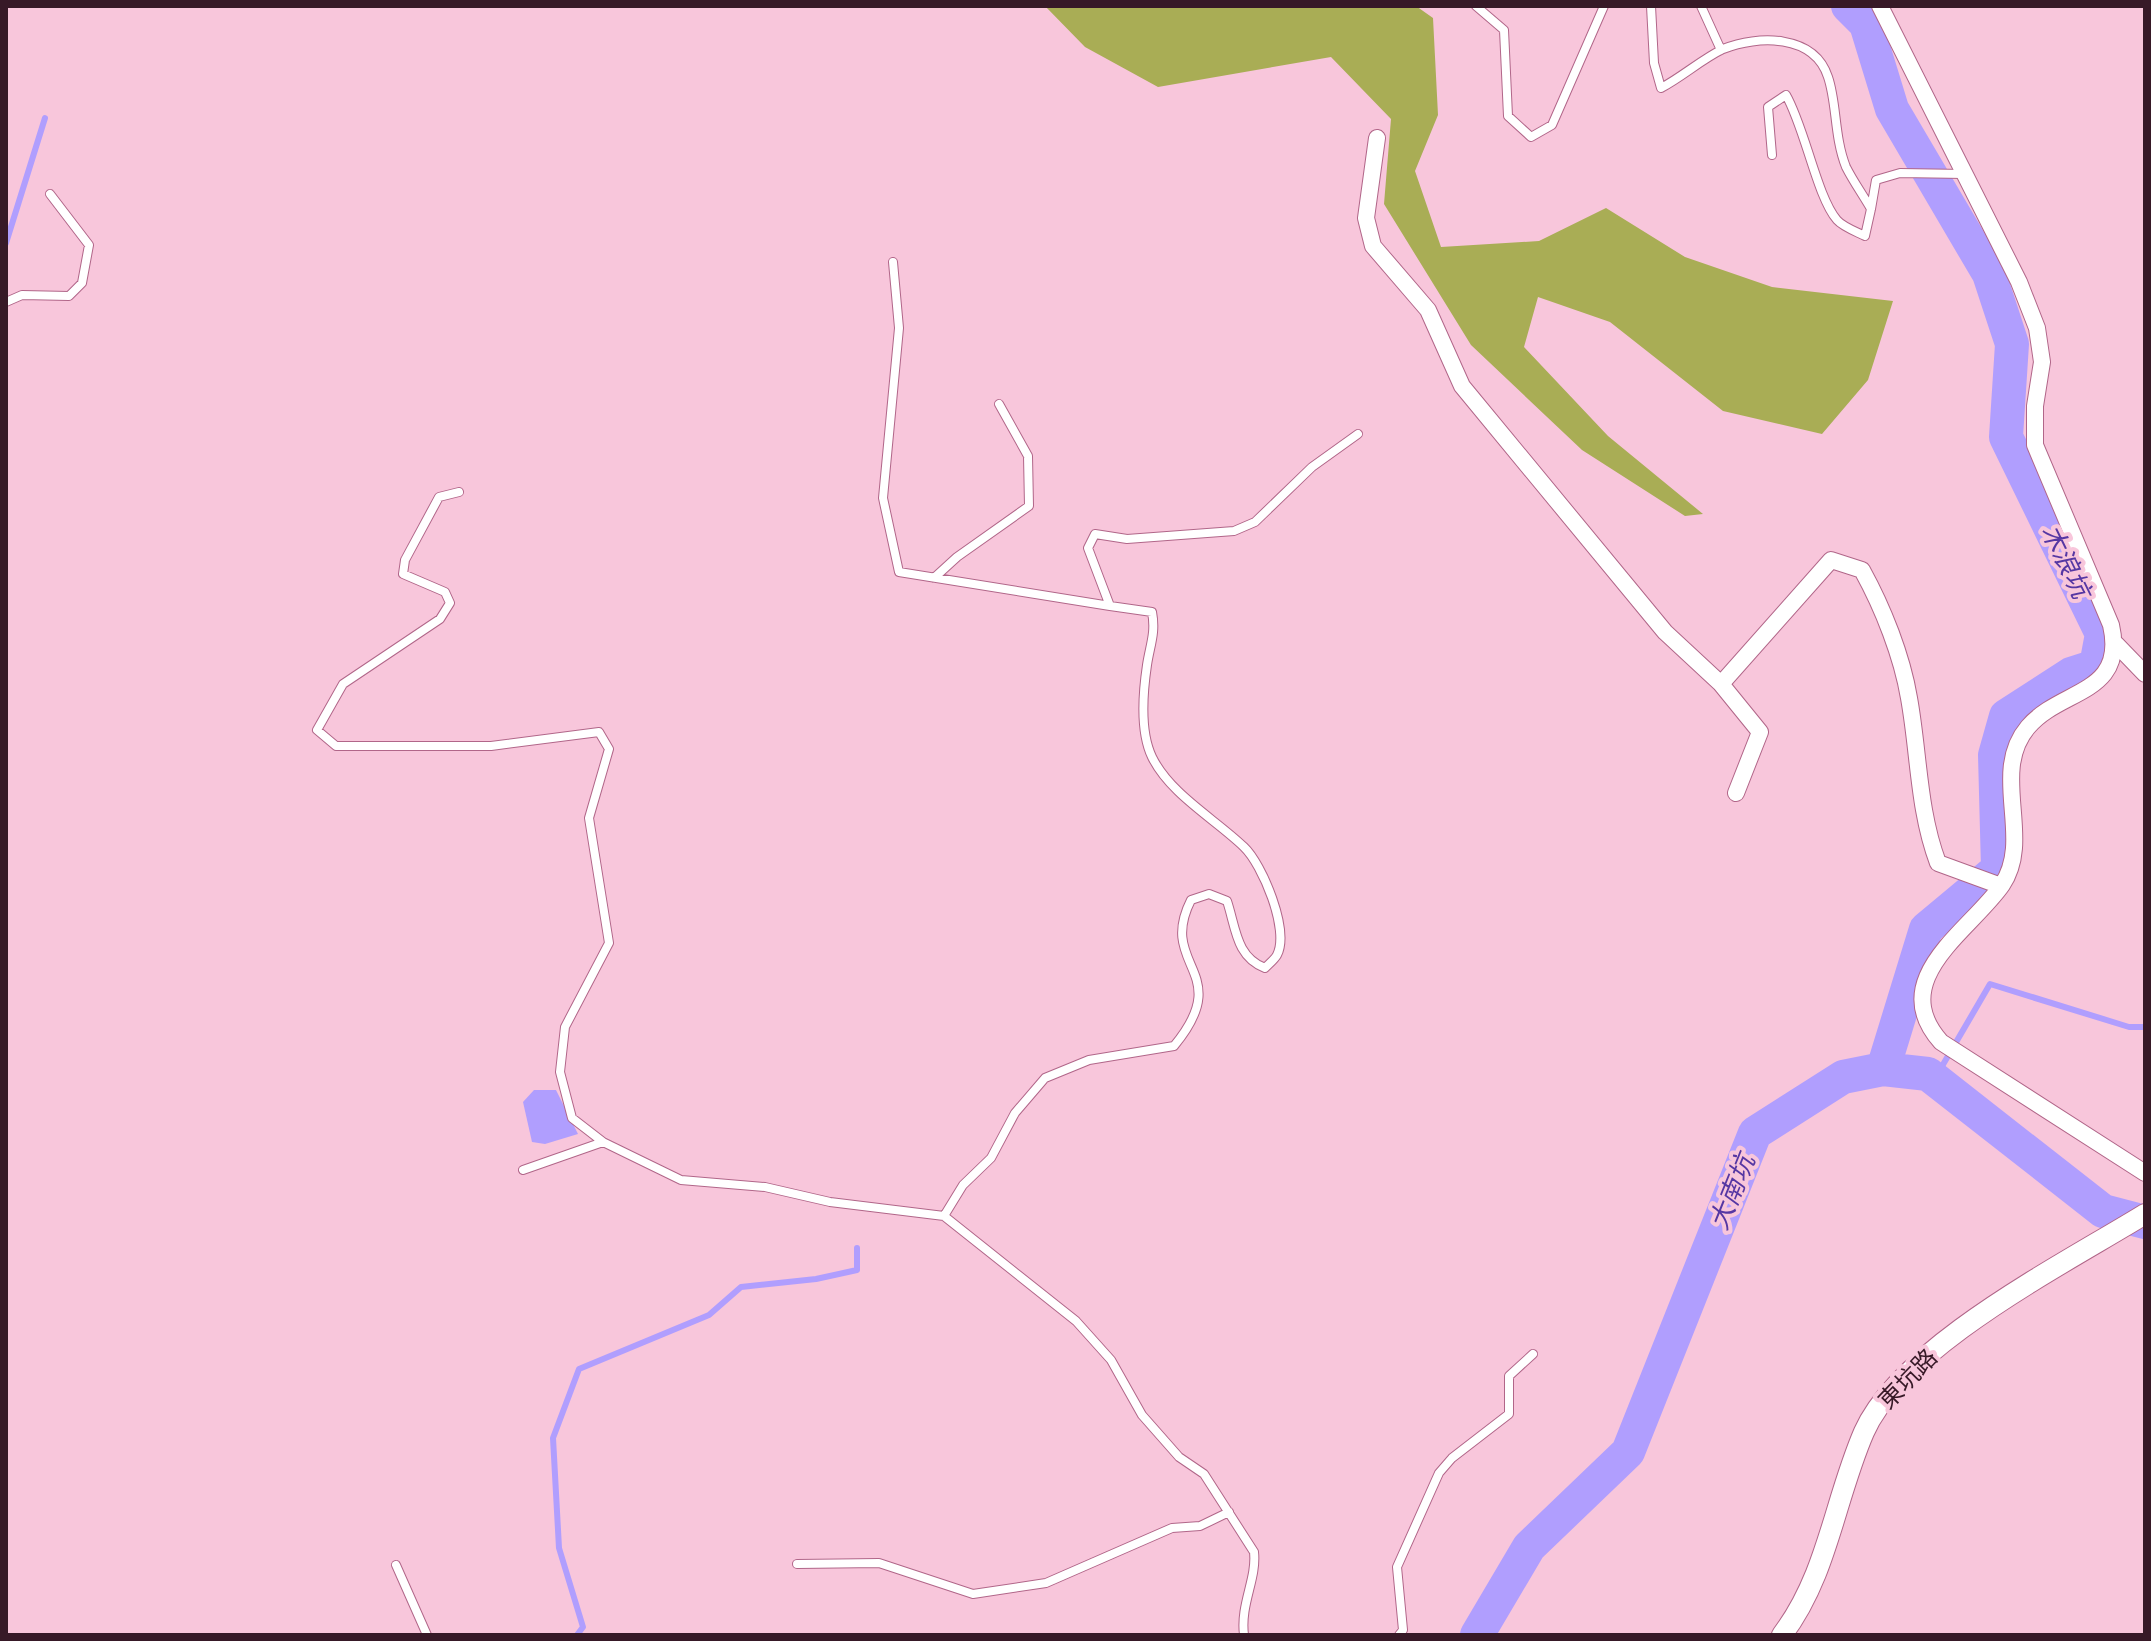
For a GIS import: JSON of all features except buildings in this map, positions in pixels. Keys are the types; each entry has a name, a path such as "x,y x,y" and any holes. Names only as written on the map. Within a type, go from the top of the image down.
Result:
{"street":[{"path":"1880,6 2019,282 2037,328 2042,362 2035,406 2035,445 2111,625 2116,644 2145,674"},
{"path":"1377,138 1366,218 1373,246 1428,310 1462,386 1665,632 1721,684 1760,732 1736,793"},
{"path":"1721,684 1831,560 1862,570 1877,597 1909,695 1927,834 1938,863 1994,884"},
{"path":"2116,644 2109,668 2095,684 2039,715 2017,743 2012,762 2012,865 1950,939 1927,978 1924,1014 1932,1032 1941,1042 2145,1173"},
{"name":"東坑路","path":"1782,1635 1800,1611 1822,1566 1864,1431 1886,1395 1923,1357 2145,1214"}],"lane":[{"path":"1476,6 1504,30 1508,116 1531,137 1552,125 1604,6"},
{"path":"1651,6 1654,63 1661,88 1721,50 1751,40 1786,40 1818,59 1829,77 1833,118 1846,166 1871,209"},
{"path":"1701,6 1721,50"},
{"path":"1772,155 1768,107 1786,95 1796,112 1818,178 1837,221 1865,236 1876,180 1900,173 1965,174"},
{"path":"6,302 22,295 69,296 82,283 89,245 50,194"},
{"path":"893,262 899,328 883,498 899,572 1152,612 1156,630 1147,665 1144,718 1151,755 1166,777 1247,849 1272,896 1280,926 1278,954 1265,968 1249,962 1241,949 1227,901 1209,894 1191,900 1181,919 1180,944 1199,978 1200,1006 1192,1025 1174,1046 1089,1060 1045,1078 1015,1113 991,1158 963,1185 944,1216"},
{"path":"934,578 957,557 1029,506 1028,456 999,404"},
{"path":"1110,606 1088,548 1095,534 1127,539 1234,531 1255,522 1312,467 1358,434"},
{"path":"459,492 439,497 405,560 403,574 445,592 450,603 440,619 343,684 317,730 336,746 491,746 599,732 609,749 589,818 609,943 565,1027 560,1072 572,1118 603,1142 681,1180 765,1187 830,1202 944,1216 1076,1321 1111,1360 1142,1415 1179,1457 1204,1474 1254,1552 1255,1563 1242,1618 1244,1635"},
{"path":"523,1170 603,1142"},
{"path":"1399,1635 1403,1630 1397,1567 1439,1473 1452,1458 1509,1414 1509,1376 1533,1354"},
{"path":"797,1564 879,1563 973,1594 1046,1583 1172,1528 1200,1526 1229,1512"},
{"path":"396,1565 427,1635"}],"green space":[{"path":"1045,6 1416,6 1433,18 1438,115 1415,171 1441,247 1539,241 1606,208 1685,257 1772,287 1893,301 1868,380 1822,434 1723,411 1610,322 1538,297 1524,347 1608,436 1703,514 1685,516 1582,450 1471,345 1384,204 1391,119 1331,57 1158,87 1085,47"}],"shaded area":[{"path":"534,1090 556,1090 578,1134 545,1144 532,1142 523,1102"}],"waterway":[{"name":"木浪坑","path":"1848,6 1866,24 1892,109 1989,274 2012,344 2006,437 2102,634 2096,666 2071,674 2006,716 1995,755 1998,869 1926,929 1883,1069"},
{"path":"6,243 45,118"},
{"path":"1934,1080 1990,984 2129,1027 2145,1027"},
{"name":"大南坑","path":"1477,1635 1529,1547 1628,1452 1755,1133 1843,1077 1883,1069 1928,1074 2103,1211 2145,1222"},
{"path":"577,1635 583,1627 559,1548 553,1438 579,1369 709,1315 741,1287 816,1279 857,1270 857,1248"}]}
